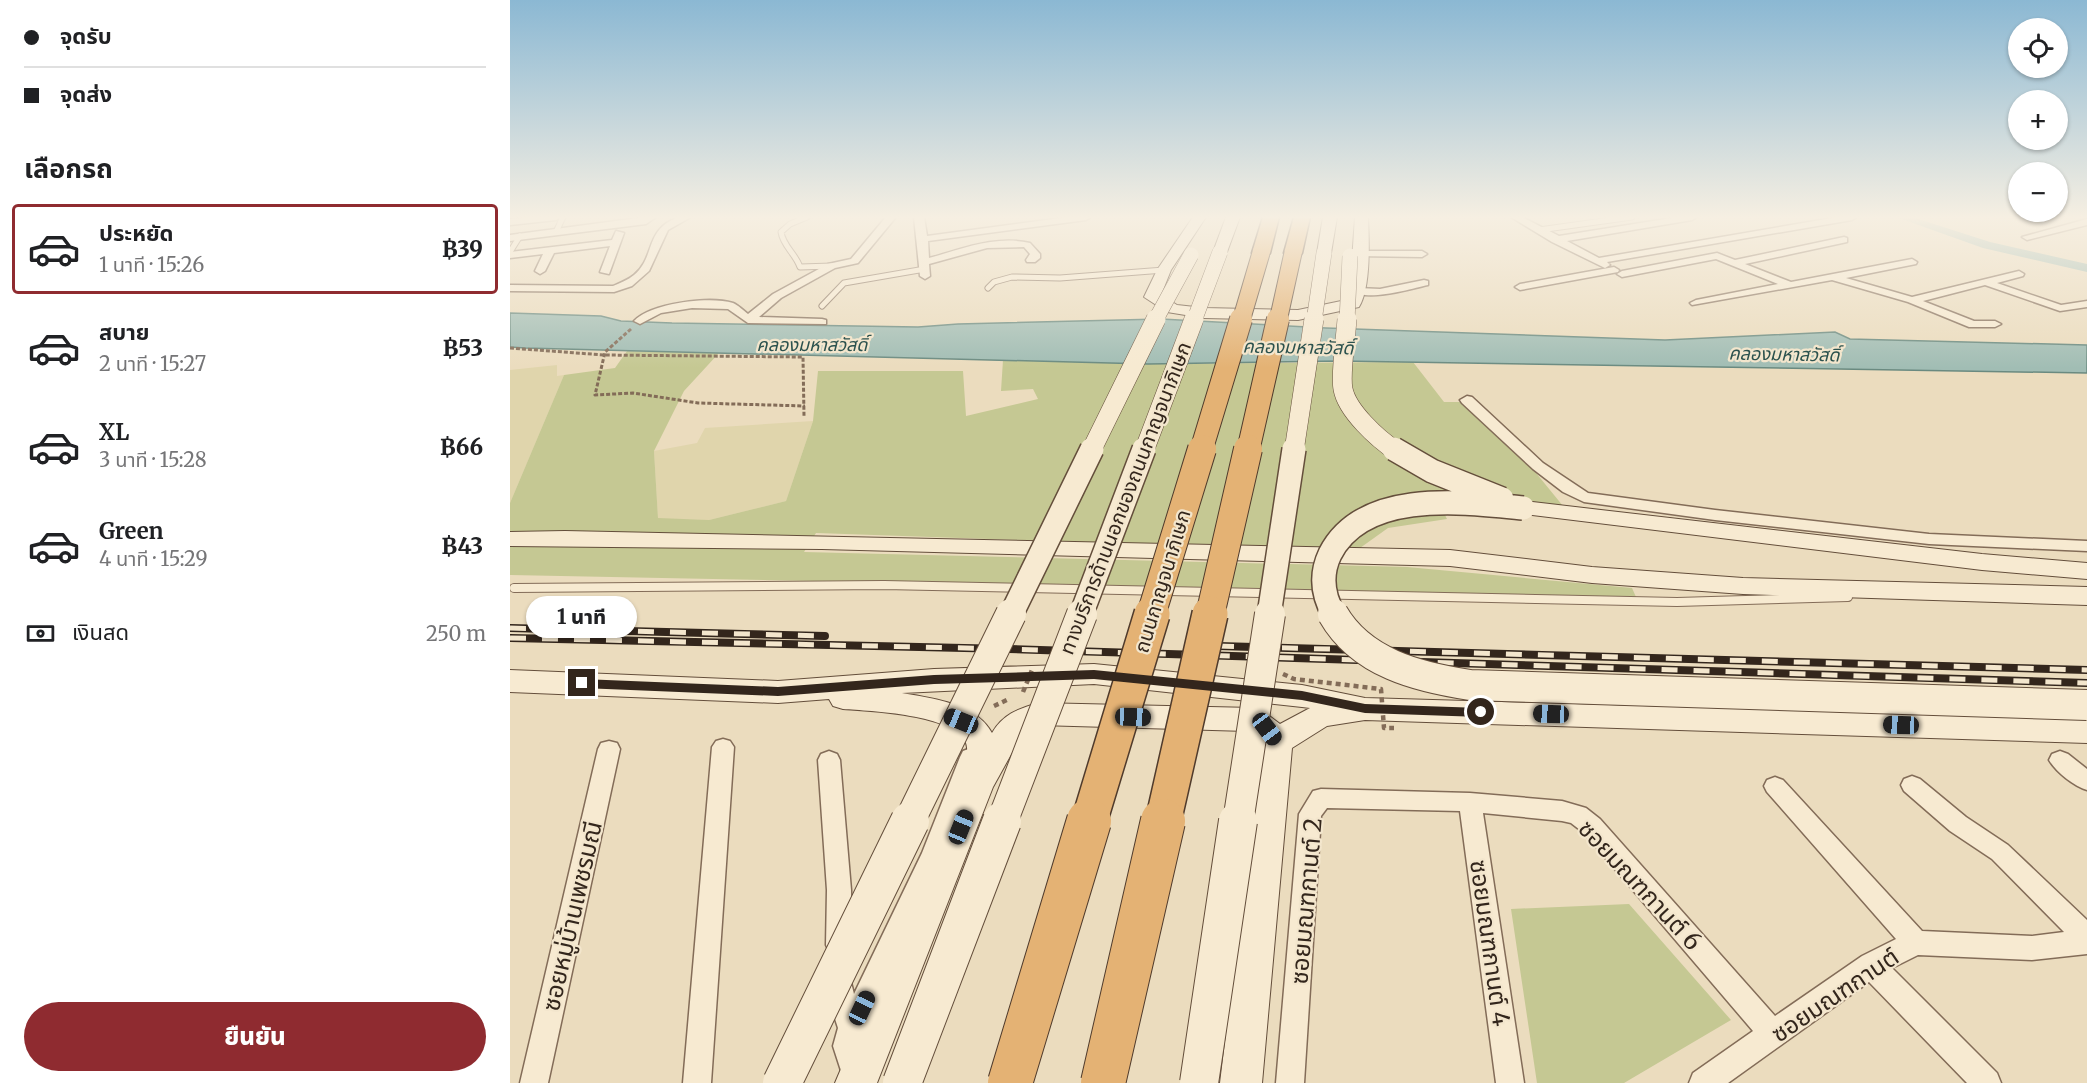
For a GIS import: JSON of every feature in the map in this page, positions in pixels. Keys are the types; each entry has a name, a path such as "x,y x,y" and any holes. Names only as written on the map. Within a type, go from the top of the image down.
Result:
{"highway":[{"name":"ถนนกาญจนาภิเษก","path":"1010,1083 1313,268"},
{"name":"ถนนกาญจนาภิเษก","path":"1103,1083 1314,268"}],"main road":[{"path":"782,1083 1159,312 1184,268"},
{"name":"ทางบริการด้านนอกของถนนกาญจนาภิเษก","path":"902,1083 1214,268"},
{"path":"1199,1083 1316,268"},
{"path":"1321,268 1343,389 1351,409 1366,429 1403,457 1523,508"},
{"path":"1164,270 1152,297 1173,309 1204,313 1298,315 1353,304 1358,291 1333,268"},
{"path":"2087,571 1982,562 1523,508 1454,502 1411,505 1378,514 1347,531 1331,548 1322,576 1325,603 1345,633 1378,658 1419,677 1470,684 2087,705"},
{"path":"510,540 565,538 822,542 1450,558 1592,575 1743,586 2087,596"},
{"path":"778,692 934,680 1094,674 1302,696 1365,709"},
{"path":"510,681 778,692 912,705 966,723 979,737 982,754 978,784"},
{"path":"1277,743 1300,724 1320,715 1365,709 2087,731"},
{"path":"856,1081 978,784 1008,732 1021,720 1038,714 1253,720 1267,729 1277,743 1241,1083"}],"street":[{"path":"605,272 607,268"},
{"path":"510,288 614,289 644,273 646,268"},
{"path":"748,320 777,296 829,268"},
{"path":"1610,268 1623,274"},
{"path":"1520,288 1655,268"},
{"path":"1750,268 1787,284"},
{"path":"1696,303 1787,284 1835,278 1885,268"},
{"path":"1912,300 2019,274"},
{"path":"1835,278 1912,300 1973,325 1995,324"},
{"path":"1985,282 2052,307 2070,308 2087,304"},
{"path":"1358,291 1380,292 1424,283"},
{"path":"640,321 658,310 692,305 732,306 748,320 822,321"},
{"path":"1467,400 1541,466 1570,490 1584,497 1715,515 1929,539 2087,546"},
{"path":"856,1081 847,1046 852,1028 933,854 979,737"},
{"path":"697,1083 723,747"},
{"name":"ซอยหมู่บ้านเพชรมณี","path":"534,1083 609,749"},
{"path":"830,760 839,890 839,991 852,1028"},
{"path":"2061,760 2087,781"},
{"path":"1912,785 1958,824 2000,852 2087,939"},
{"path":"1775,786 1916,943"},
{"name":"ซอยมณฑกานต์ 2","path":"1290,1083 1310,813 1321,798 1470,802"},
{"name":"ซอยมณฑกานต์ 6","path":"1470,802 1562,811 1578,815 1592,826 1774,1035"},
{"name":"ซอยมณฑกานต์ 4","path":"1470,802 1510,1083"},
{"name":"ซอยมณฑกานต์","path":"1718,1079 1774,1035 1871,965 1916,943 2032,948 2087,939"},
{"path":"1871,965 1987,1083"}],"lane":[{"path":"822,306 844,283 925,269"},
{"path":"988,288 994,282 1012,277 1060,278 1164,270"},
{"path":"514,588 884,585 1677,602 1938,592"}],"path":[{"path":"640,321 605,353 595,395 598,397 633,393 698,403 805,406"},
{"path":"510,348 605,353 803,357 804,416"},
{"path":"988,709 1023,692"}],"shaded area":[{"path":"557,365 557,376 564,375 510,503 510,370"},
{"path":"813,421 786,501 709,520 658,519 654,451 697,443 705,428"}],"green space":[{"path":"627,351 719,353 684,391 654,451 658,518 709,520 786,501 813,421 818,371 963,371 966,416 1038,399 1033,389 1001,391 1003,360 1148,364 1413,362 1444,402 1460,402 1532,468 1563,506 1434,493 1447,519 1388,528 1360,548 1314,550 816,533 804,552 1407,567 1632,588 1636,597 510,575 510,503 564,375 615,368"},
{"path":"1629,904 1731,1020 1624,1083 1537,1083 1511,909"}],"water":[{"name":"คลองมหาสวัสดิ์","path":"510,313 601,316 621,321 672,323 918,327 1161,319 1326,328 1665,340 1835,332 1850,339 2087,345 2087,373 1340,361 1148,364 525,348 510,347"}],"railway":[{"path":"510,628 825,636"},
{"path":"510,638 1009,649 2087,683"},
{"path":"1218,646 2087,670"}],"route":[{"path":"582,683 778,692 934,680 1094,674 1302,696 1365,709 1481,712"}]}
